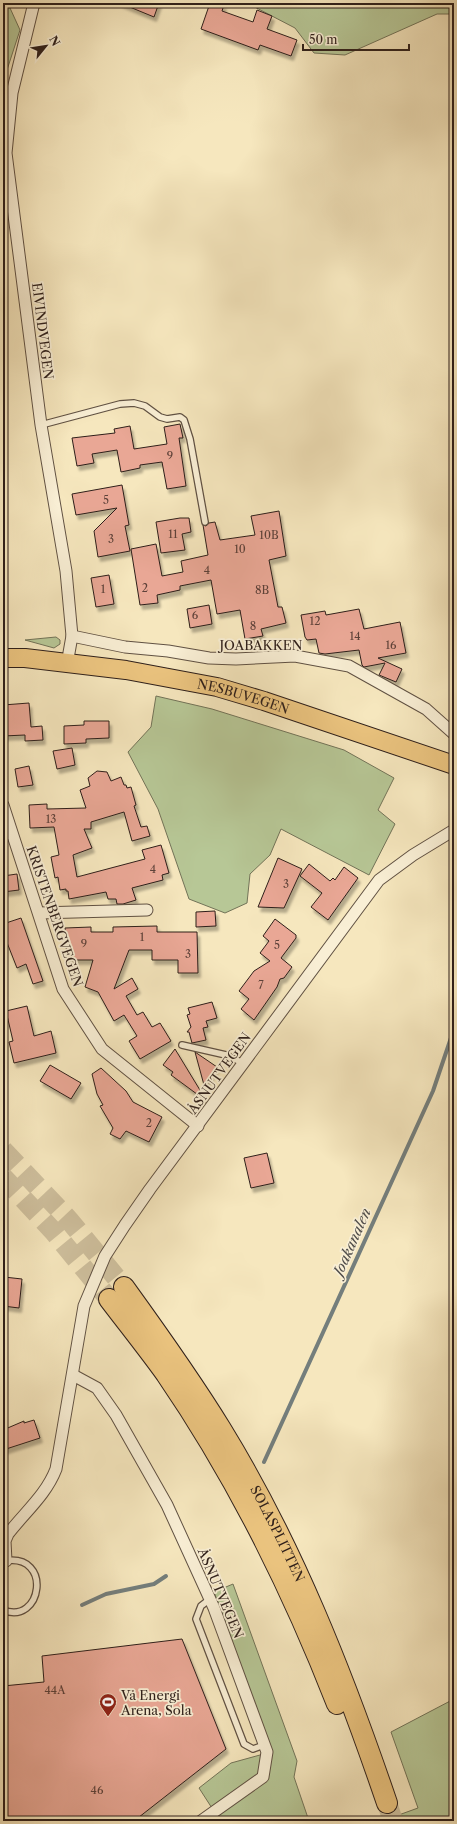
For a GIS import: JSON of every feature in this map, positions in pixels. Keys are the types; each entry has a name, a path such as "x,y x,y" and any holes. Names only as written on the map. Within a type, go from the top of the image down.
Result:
{"highway":[{"name":"SOLASPLITTEN","path":"117,1293 165,1374 207,1439 278,1569 382,1805"}],"main road":[{"name":"NESBUVEGEN","path":"3,652 25,658 126,670 216,687 264,701 454,765"},
{"name":"NESBUVEGEN","path":"3,658 25,658"}],"street":[{"name":"EIVINDVEGEN","path":"34,3 12,93 6,153 41,425 65,565 72,636 67,664"},
{"name":"JOABAKKEN","path":"72,636 125,647 168,651 209,658 236,660 295,656 349,666 426,709 454,734"},
{"name":"KRISTENBERGVEGEN","path":"3,805 8,836 39,913 63,989 102,1049 198,1126"},
{"name":"ÅSNUTVEGEN","path":"4,1561 5,1546 8,1534 43,1494 51,1482 56,1469 84,1306 105,1256 125,1225 243,1063 379,880 413,855 454,830"},
{"path":"39,913 147,910"},
{"name":"ÅSNUTVEGEN","path":"73,1375 97,1388 120,1421 168,1505 210,1599 267,1752 263,1777 201,1821"}],"lane":[{"path":"41,425 120,404 134,403 145,406 160,417 167,419 180,418 184,420 190,439 205,522"},
{"path":"182,1045 226,1055 243,1063"},
{"path":"3,1610 15,1611 23,1609 35,1598 37,1590 35,1574 29,1567 14,1560 4,1561"},
{"path":"210,1599 201,1606 196,1619 244,1744 253,1749 264,1746"}],"green space":[{"path":"3,3 10,8 20,30 6,73 3,71"},
{"path":"247,3 454,3 454,14 437,14 345,55 314,53 295,28"},
{"path":"56,637 60,640 60,644 54,648 25,640"},
{"path":"156,696 212,709 344,750 394,778 378,810 395,824 369,875 281,829 270,855 250,874 247,903 225,913 189,899 158,809 128,752 151,727"},
{"path":"233,1584 297,1761 294,1777 309,1821 218,1821 219,1819 199,1788 231,1763 260,1755 271,1748 214,1592"},
{"path":"454,1699 454,1821 382,1821 418,1808 391,1732"}],"building":[{"path":"120,3 159,3 154,17"},
{"path":"210,3 224,5 222,11 253,22 257,10 272,16 267,29 297,40 291,56 260,45 258,50 201,29"},
{"path":"180,424 183,438 179,438 186,486 167,489 162,462 140,465 140,468 121,472 117,450 92,454 94,463 77,466 72,438 115,433 114,429 130,426 134,449 167,444 164,427"},
{"path":"122,485 129,525 125,526 130,551 98,557 94,531 117,508 76,515 72,494"},
{"path":"279,511 286,556 269,560 278,607 282,607 286,623 261,629 263,636 245,639 240,610 217,614 211,580 180,586 180,590 157,595 158,603 140,605 131,549 156,544 162,576 183,572 181,561 208,555 203,525 206,526 209,523 215,522 220,540 255,535 251,516"},
{"path":"189,518 191,532 182,534 185,550 161,553 156,522"},
{"path":"109,575 114,604 96,607 91,578"},
{"path":"209,605 212,624 190,628 187,609"},
{"path":"359,609 364,629 400,622 406,653 378,658 402,669 396,682 379,675 385,663 364,667 362,665 359,650 325,654 319,653 316,639 307,640 305,637 301,615 325,611 326,615"},
{"path":"29,703 31,727 42,726 43,740 25,741 25,735 3,736 3,705"},
{"path":"84,721 109,721 109,738 86,739 86,743 64,744 64,726 84,725"},
{"path":"72,748 75,765 57,769 53,751"},
{"path":"29,766 33,785 18,787 15,769"},
{"path":"97,771 107,772 111,781 121,777 127,788 131,787 136,805 134,806 141,827 147,826 150,836 132,841 124,812 91,822 91,829 84,829 92,848 73,855 77,877 145,859 142,850 161,845 169,873 162,875 163,880 132,888 136,900 123,904 117,904 116,899 108,899 106,892 69,899 68,891 66,891 66,889 60,890 58,877 55,878 51,857 59,855 54,827 30,828 29,805 47,804 47,809 86,808 80,790 90,786 88,778"},
{"path":"278,858 302,869 284,908 258,907"},
{"path":"309,864 330,881 333,878 335,880 344,867 358,878 328,920 311,907 322,893 300,876"},
{"path":"17,874 19,890 3,892 3,876"},
{"path":"215,911 216,926 196,927 196,912"},
{"path":"21,918 43,981 33,984 26,964 17,968 4,935 7,934 3,924"},
{"path":"275,919 296,935 296,938 281,958 292,967 284,978 280,979 277,987 254,1020 241,1009 249,999 239,991 254,971 270,961 260,953 269,941 263,936"},
{"path":"157,926 157,932 197,932 198,973 178,973 178,960 152,960 152,950 129,950 114,989 132,978 138,989 126,996 137,1015 143,1012 152,1027 160,1023 171,1041 140,1059 129,1041 137,1036 124,1015 114,1021 98,992 85,987 93,960 67,960 65,928 91,927 91,932 113,932 113,927"},
{"path":"212,1002 217,1018 206,1021 208,1027 203,1028 206,1040 192,1043 189,1032 187,1032 191,1027 187,1015 190,1014 188,1008"},
{"path":"27,1006 34,1036 51,1031 56,1053 14,1063 9,1042 13,1041 6,1011"},
{"path":"175,1049 206,1100 171,1075 173,1072 163,1065"},
{"path":"195,1052 217,1067 204,1085"},
{"path":"50,1065 81,1083 71,1099 40,1081"},
{"path":"101,1068 126,1091 133,1102 162,1117 149,1142 126,1131 120,1139 110,1134 113,1128 100,1106 103,1105 97,1094 92,1074"},
{"path":"267,1153 274,1183 251,1188 244,1158"},
{"path":"4,1277 22,1279 19,1308 3,1306"},
{"path":"34,1420 40,1438 3,1450 3,1430 24,1421 24,1423"},
{"name":"Vå Energi Arena, Sola","path":"182,1639 226,1749 134,1821 3,1821 3,1686 44,1682 42,1656"}],"waterway":[{"name":"Joakanalen","path":"264,1462 433,1091 454,1029"},
{"name":"Joakanalen","path":"82,1605 106,1594 154,1584 166,1576"}],"tunnel":[{"path":"3,1150 69,1220 124,1287"},
{"path":"3,1177 54,1232 109,1299"},
{"path":"387,1803 393,1821"}],"place":[{"name":"Vå Energi Arena, Sola","path":"108,1717"}]}
